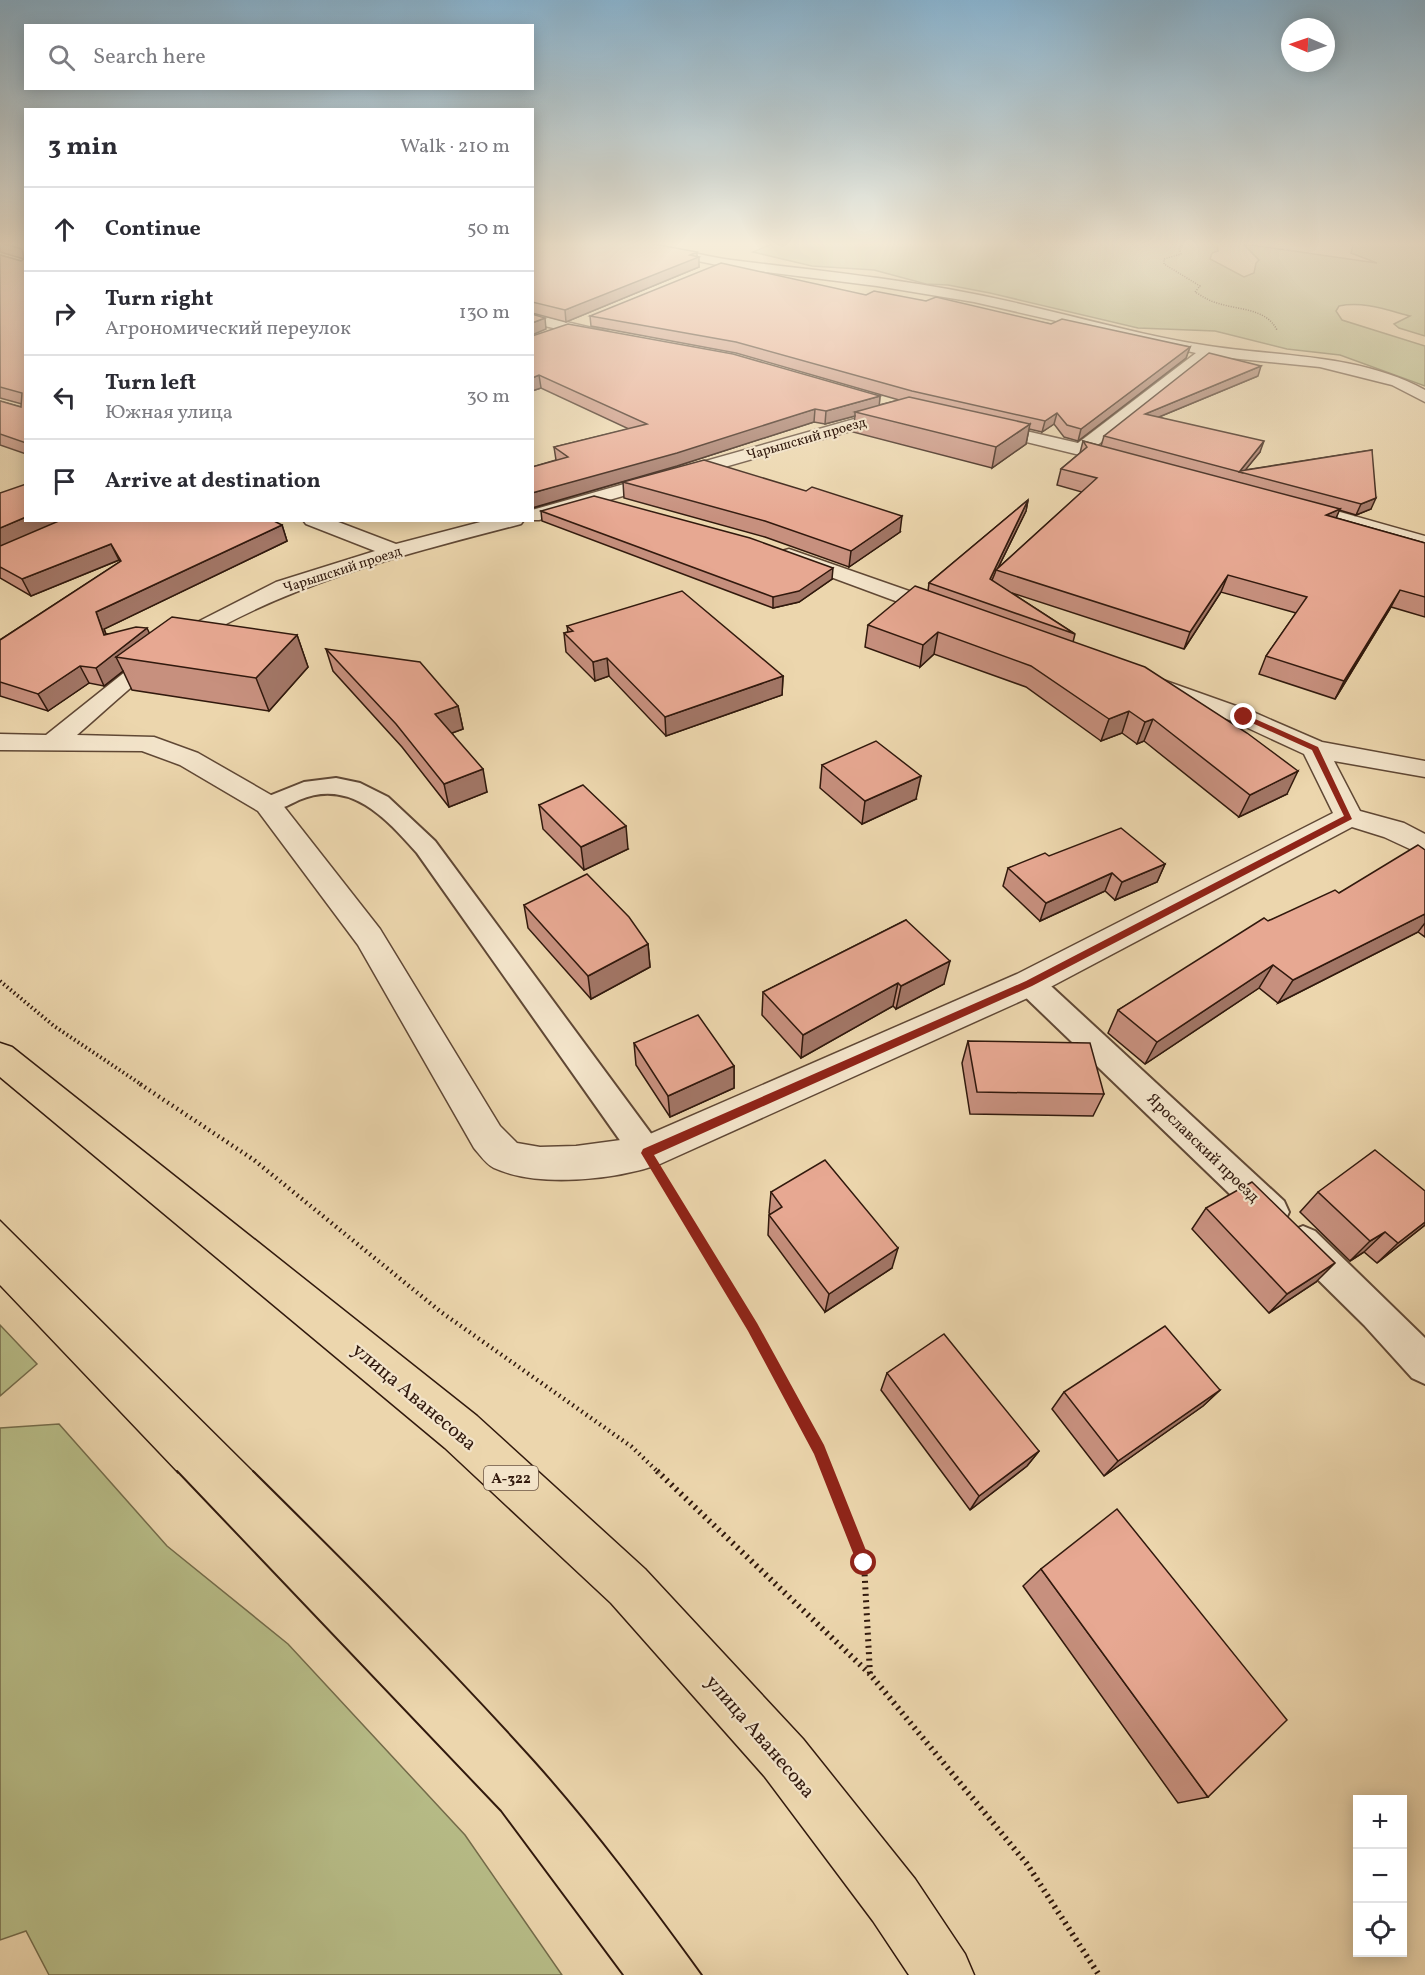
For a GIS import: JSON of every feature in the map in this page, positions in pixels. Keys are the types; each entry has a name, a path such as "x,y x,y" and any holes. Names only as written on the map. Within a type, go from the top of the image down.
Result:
{"highway":[{"name":"улица Аванесова","path":"0,1057 460,1432 628,1586 784,1758 894,1900 944,1975"}],"street":[{"path":"542,339 551,335"},
{"path":"610,335 626,338"},
{"path":"1138,335 1208,351 1283,357 1359,370 1398,382 1425,397"},
{"path":"1082,449 1208,351"},
{"name":"Чарышский проезд","path":"534,515 912,410 872,399"},
{"path":"965,422 1139,464"},
{"path":"598,499 632,508"},
{"path":"1276,500 1425,542"},
{"path":"318,522 395,551"},
{"name":"Чарышский проезд","path":"52,742 178,641 284,586 395,551 506,522"},
{"path":"768,547 968,620"},
{"path":"1134,678 1244,717 1315,749 1425,769"},
{"path":"0,742 145,743 189,759 268,805 369,937 487,1137 505,1156 535,1163 594,1160 647,1153 1029,983 1349,817 1394,830 1425,846"},
{"path":"1315,749 1349,817"}],"lane":[{"path":"268,805 319,786 354,788 393,811 426,848 647,1153"},
{"name":"Ярославский проезд","path":"1029,983 1184,1126 1377,1313 1425,1365"}],"path":[{"path":"1278,335 1283,357"},
{"path":"0,981 54,1026 254,1160 441,1312 632,1447 870,1674 1027,1864 1100,1975"},
{"path":"647,1153 752,1327 819,1450 864,1563 870,1674"}],"green space":[{"path":"1232,335 1390,335 1425,346 1425,386 1340,355 1287,349"},
{"path":"0,1325 37,1364 0,1396"},
{"path":"59,1424 167,1546 288,1644 465,1835 562,1975 49,1975 26,1931 0,1940 0,1428"}],"building":[{"path":"0,335 24,335 24,442 0,434 0,401 21,407 22,393 0,387"},
{"path":"534,335 629,335 733,354 880,396 826,411 815,409 677,453 534,492 534,466 568,457 554,447 647,424 539,375 534,377"},
{"path":"698,335 1136,335 1190,347 1081,429 1067,425 1057,413 1045,421 912,391 736,342"},
{"path":"1209,353 1261,366 1145,414 1264,441 1240,471 1372,450 1376,498 1361,504 1104,436"},
{"path":"909,397 1030,424 996,447 855,412"},
{"path":"1083,441 1340,509 1326,515 1425,543 1425,597 1400,590 1344,681 1266,656 1307,597 1228,575 1190,632 996,570 1097,478 1061,469 1087,447"},
{"path":"704,460 806,491 812,487 902,516 851,551 765,521 623,482"},
{"path":"24,485 24,518 0,528 0,493"},
{"path":"594,496 750,538 833,568 799,591 773,597 541,511"},
{"path":"1028,500 990,579 1075,634 929,583"},
{"path":"56,522 276,522 282,525 96,612 104,635 136,627 147,628 96,668 80,666 38,694 0,682 0,640 121,561 111,544 22,579 0,567 0,546"},
{"path":"915,586 1145,667 1247,733 1298,771 1250,795 1153,719 1145,722 1129,711 1109,719 1031,666 938,632 923,645 868,625"},
{"path":"682,591 783,676 665,717 607,658 593,662 564,633 573,631 567,626"},
{"path":"172,617 297,635 256,678 116,657"},
{"path":"326,649 420,662 458,706 435,714 483,769 444,784 396,724"},
{"path":"876,741 921,776 865,801 822,765"},
{"path":"583,785 626,826 581,847 539,805"},
{"path":"1121,828 1165,864 1122,882 1112,873 1046,903 1008,868 1045,853 1049,856"},
{"path":"1418,845 1425,850 1425,914 1293,980 1273,965 1157,1042 1118,1010 1264,918 1268,921 1335,890 1339,893"},
{"path":"587,874 629,917 648,944 588,976 524,905"},
{"path":"906,920 950,961 901,986 898,983 803,1035 763,992"},
{"path":"698,1015 734,1066 668,1096 634,1043"},
{"path":"968,1041 1090,1043 1104,1094 977,1092"},
{"path":"1375,1150 1425,1191 1425,1222 1398,1243 1385,1232 1370,1241 1318,1192"},
{"path":"825,1160 898,1248 829,1294 769,1215 782,1207 771,1192"},
{"path":"1252,1182 1335,1263 1287,1294 1206,1208"},
{"path":"1165,1326 1220,1390 1118,1461 1064,1392"},
{"path":"944,1334 1039,1451 979,1496 887,1373"},
{"path":"1117,1509 1287,1720 1208,1797 1041,1569"}],"tram line":[{"path":"0,1220 255,1473"},
{"path":"0,1286 178,1473"},
{"path":"177,1471 501,1811 623,1975"},
{"path":"255,1473 431,1650 534,1761 621,1866 702,1975"}],"route":[{"path":"864,1563 819,1450 752,1327 647,1153 1029,983 1349,817 1315,749 1244,717"}]}
